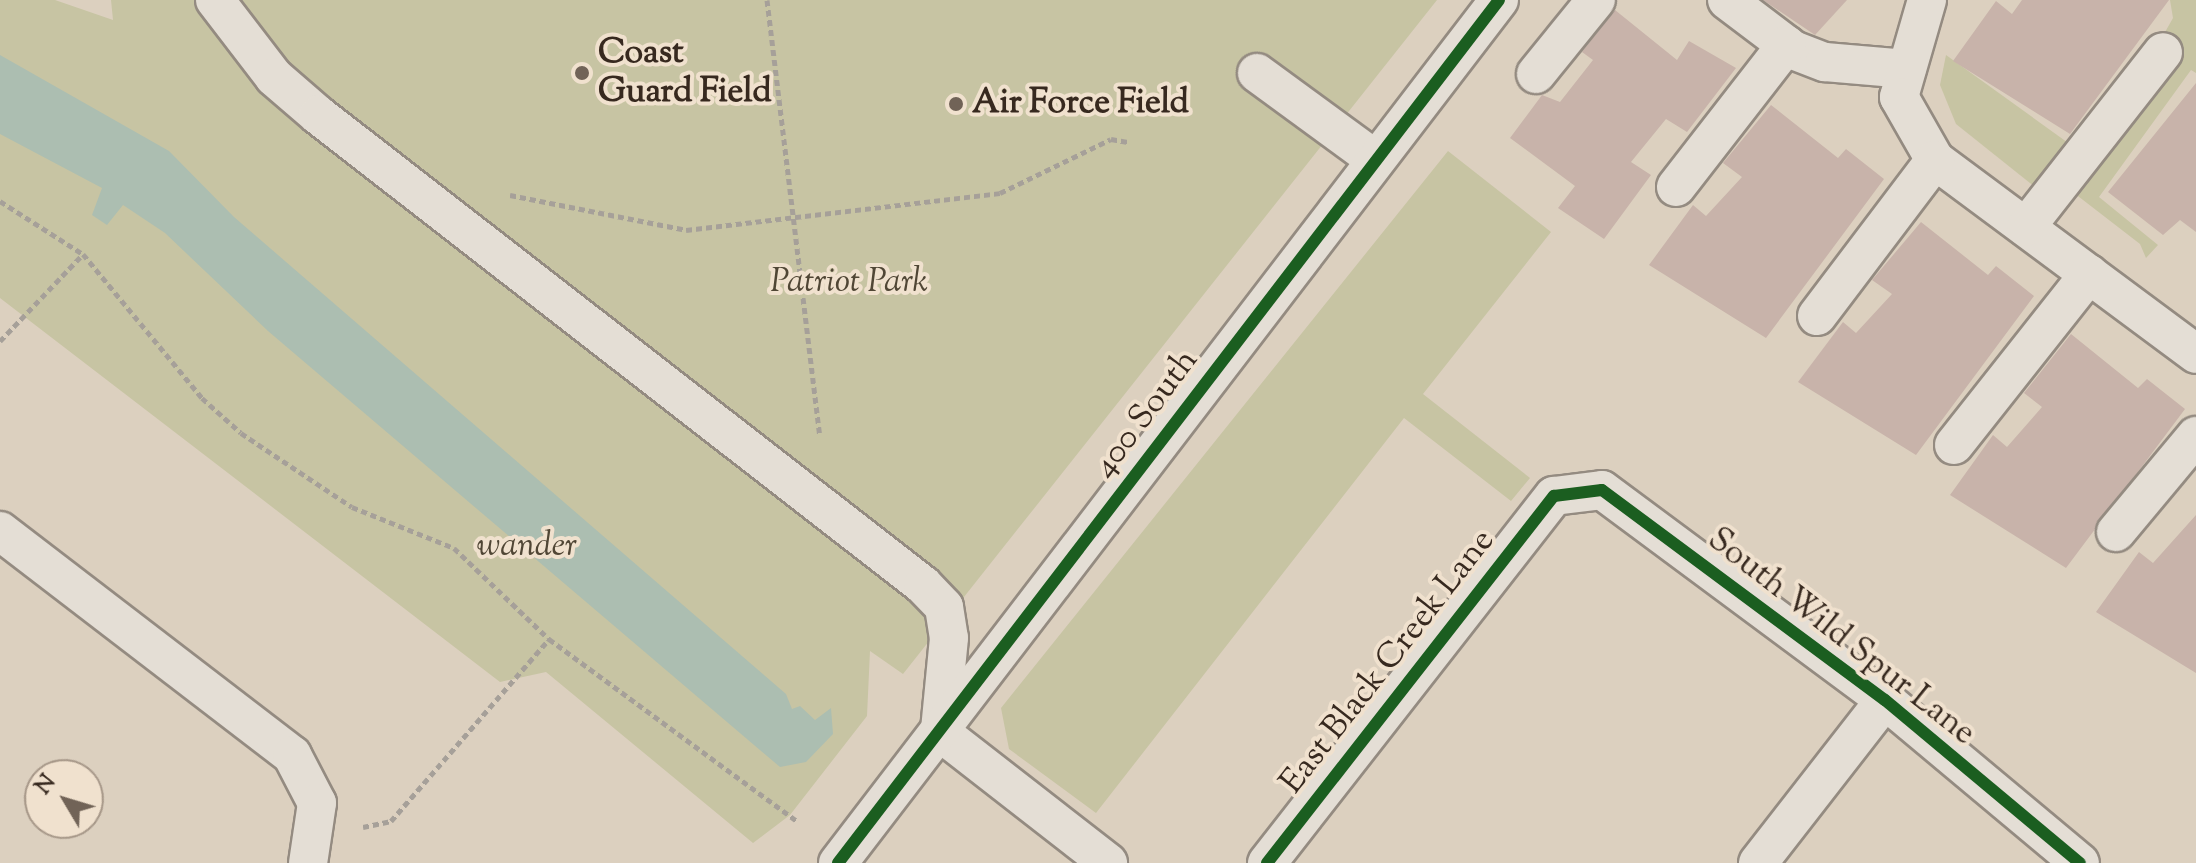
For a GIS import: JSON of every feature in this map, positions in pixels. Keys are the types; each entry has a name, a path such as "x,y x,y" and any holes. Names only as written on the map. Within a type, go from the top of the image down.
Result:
{"street":[{"path":"215,0 274,77 318,115 886,555 944,607 949,638 940,732 1093,859"},
{"name":"400 South","path":"838,863 1499,0"},
{"path":"1536,74 1596,0"},
{"path":"1727,0 1786,45 1825,62 1903,83"},
{"path":"1927,0 1903,83 1935,160 2196,354"},
{"path":"1676,187 1786,45"},
{"path":"2026,227 2163,52"},
{"path":"1257,73 1376,160"},
{"path":"1817,316 1935,160"},
{"path":"1954,445 2089,274"},
{"path":"2116,532 2196,436"},
{"name":"South Wild Spur Lane","path":"1554,496 1602,490 1885,700 2080,863"},
{"name":"East Black Creek Lane","path":"1267,863 1554,496"},
{"path":"0,531 292,755 317,803 308,863"},
{"path":"1758,863 1885,700"}],"path":[{"path":"767,0 797,215 820,436"},
{"path":"510,195 686,230 1000,193 1111,139 1128,142"},
{"path":"0,201 83,254 202,398 241,433 352,507 454,548 549,639 797,821"},
{"path":"0,341 83,254"},
{"path":"363,827 391,821 549,639"}],"green space":[{"name":"Patriot Park","path":"0,0 55,0 113,20 111,0 1437,0 903,674 870,651 867,716 790,815 753,843 546,672 500,682 0,298"},
{"path":"2170,0 2196,0 2196,73 2191,70 2099,197 2158,245 2146,258 2140,244 2074,193 2173,18"},
{"path":"1946,55 2071,145 2035,187 1956,124 1940,85"},
{"path":"1448,151 1551,232 1423,394 1530,478 1511,501 1404,418 1096,813 1009,749 1001,708"}],"shaded area":[{"path":"0,55 169,151 234,217 786,694 792,709 800,706 815,720 831,708 833,734 806,762 780,767 268,331 165,233 123,205 107,225 92,215 102,188 0,134"}],"building":[{"path":"1763,0 1847,0 1815,35"},
{"path":"2022,0 2169,0 2070,134 1953,61 1996,1 2012,14"},
{"path":"1615,10 1677,60 1689,41 1736,68 1687,132 1666,119 1631,162 1651,175 1604,239 1558,208 1575,186 1510,138 1542,95 1560,102 1593,60 1582,52"},
{"path":"2196,83 2196,232 2180,220 2163,235 2108,192"},
{"path":"1771,105 1838,158 1846,149 1884,179 1766,338 1649,265 1693,205 1706,216 1742,177 1723,163"},
{"path":"1921,222 1988,275 1996,266 2034,296 1916,455 1798,382 1843,322 1856,333 1892,294 1872,280"},
{"path":"2071,334 2138,388 2147,379 2185,409 2066,568 1950,495 1993,435 2007,447 2042,407 2024,393"},
{"path":"2196,515 2196,673 2096,612 2139,552 2153,563"}],"cycle path":[{"path":"838,863 1499,0"},
{"path":"1267,863 1554,496 1602,490 1885,700 2080,863"}],"place":[{"name":"Coast Guard Field","path":"582,73"},
{"name":"Air Force Field","path":"956,104"}],"park label":[{"name":"wander","path":"527,547"}]}
